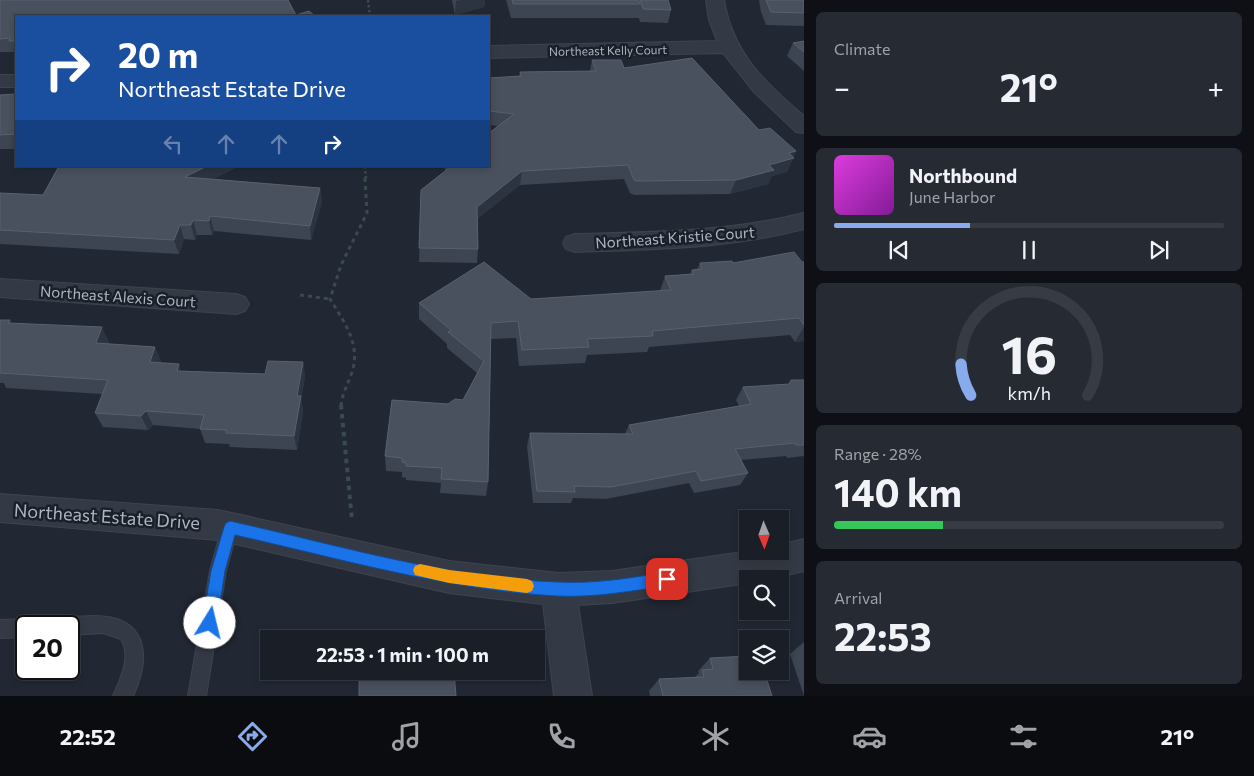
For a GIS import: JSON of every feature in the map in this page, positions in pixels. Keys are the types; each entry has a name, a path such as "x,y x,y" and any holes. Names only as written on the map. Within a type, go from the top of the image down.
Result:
{"street":[{"path":"715,0 720,26 727,47 763,88 804,127"},
{"name":"Northeast Kelly Court","path":"490,52 727,47"},
{"path":"0,81 15,81"},
{"name":"Northeast Kristie Court","path":"575,243 718,237 776,230 804,221"},
{"name":"Northeast Alexis Court","path":"0,288 236,304"},
{"name":"Northeast Estate Drive","path":"0,508 193,522 230,527 449,577 558,589 612,587 758,566 804,555"},
{"path":"558,589 572,696"}],"lane":[{"path":"198,696 218,571 230,527"},
{"path":"80,626 117,626 126,631 131,638 133,666 127,689 122,696"},
{"path":"0,629 15,628"}],"path":[{"path":"368,0 370,15"},
{"path":"352,520 350,471 343,446 341,407 355,353 348,328 330,299 341,265 367,213 365,167"},
{"path":"300,295 330,299"}],"building":[{"path":"0,0 288,0 296,15 15,15 15,41 9,41 10,38 0,39"},
{"path":"512,0 636,0 641,2 641,0 668,0 671,10 643,9 642,4 513,4"},
{"path":"766,0 804,0 804,13 771,12"},
{"path":"309,11 314,15 296,15"},
{"path":"804,41 804,52 793,43"},
{"path":"692,58 759,130 770,128 796,151 789,153 794,158 769,165 774,170 736,180 638,181 634,180 628,165 522,171 477,207 478,249 419,248 421,190 449,168 447,167 490,167 490,132 514,114 490,111 490,78 521,76 520,72 596,71 592,60 621,60 624,68"},
{"path":"15,94 15,134 0,135 0,95"},
{"path":"58,167 205,167 185,177 320,188 310,226 210,216 209,221 193,220 191,225 180,225 174,240 0,230 0,193 43,195"},
{"path":"794,252 804,262 804,325 799,318 652,331 653,336 587,339 589,347 522,350 518,321 491,323 488,482 441,479 442,468 406,466 406,463 402,462 402,458 385,456 392,400 448,404 455,399 463,400 484,361 448,332 451,330 419,303 484,262 531,299 671,290 665,276 694,274 692,270 702,269 700,263 732,261 733,263"},
{"path":"0,320 10,320 8,323 102,327 96,343 155,347 150,362 179,364 177,371 265,374 268,361 303,362 297,396 301,396 294,436 226,433 226,430 200,429 204,415 146,411 141,416 95,413 108,380 0,373"},
{"path":"791,380 804,380 804,445 796,445 795,443 735,449 748,473 701,481 696,471 611,487 574,486 575,492 537,491 530,433 633,434 629,425 751,404 743,387 789,384"},
{"path":"739,656 739,680 767,680 772,696 663,696 659,679 704,677 702,670 713,669 710,658"},
{"path":"359,680 455,680 456,696 359,696"}],"slow traffic":[{"path":"420,570 449,577 527,586"}],"route":[{"path":"210,623 218,571 230,527 449,577 506,584 558,589 612,587 667,579"}]}
